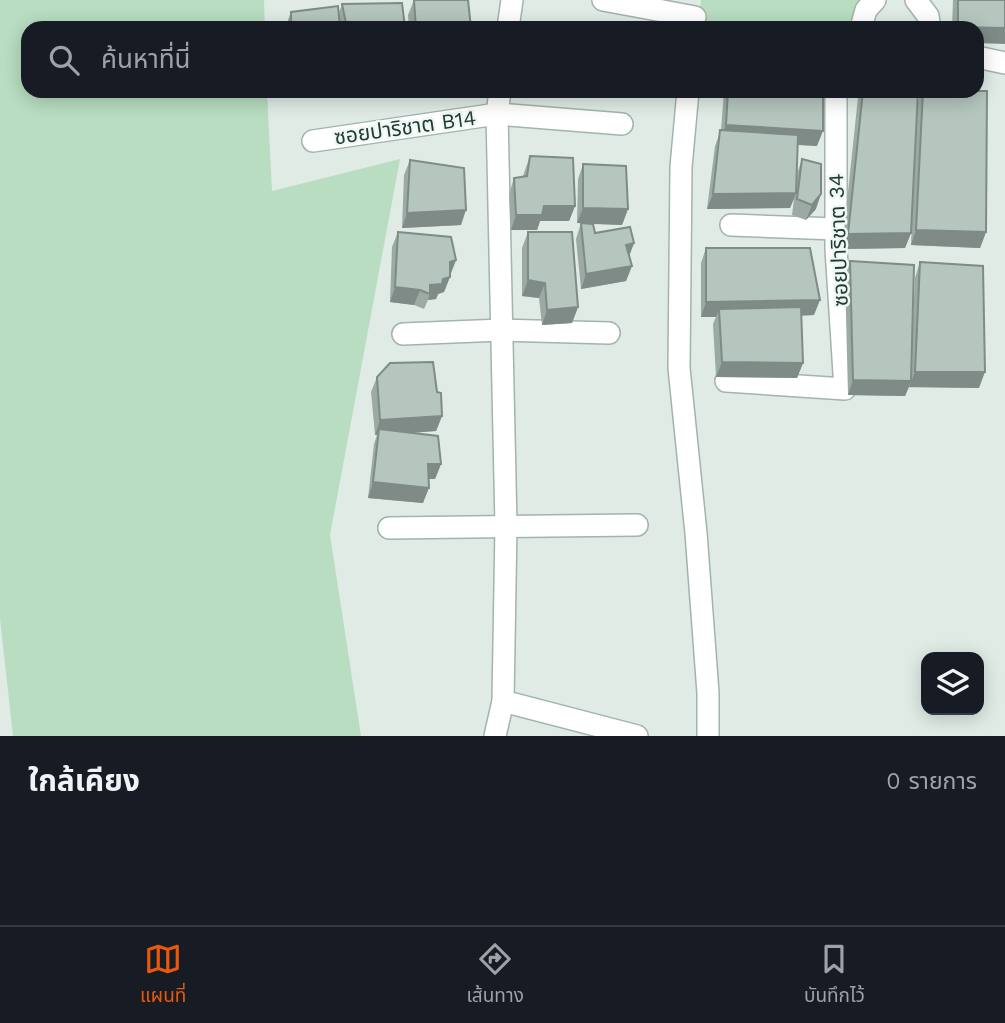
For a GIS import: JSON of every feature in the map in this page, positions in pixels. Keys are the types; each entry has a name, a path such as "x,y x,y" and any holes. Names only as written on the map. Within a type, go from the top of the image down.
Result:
{"street":[{"path":"509,21 512,0"},
{"path":"603,0 695,15"},
{"path":"863,21 866,10 875,0"},
{"path":"916,0 929,21"},
{"path":"984,58 1005,63"},
{"path":"495,736 503,701 506,526 497,114 499,98"},
{"path":"687,98 681,167 679,368 696,533 708,692 708,736"},
{"name":"ซอยปาริชาต 34","path":"726,381 845,389 835,229 835,98"},
{"name":"ซอยปาริชาต B14","path":"313,141 497,114 622,124"},
{"path":"731,225 835,229"},
{"path":"403,334 502,330 609,333"},
{"path":"389,528 637,525"},
{"path":"503,701 637,736"}],"green space":[{"path":"0,0 264,0 265,21 21,21 21,98 267,98 272,191 400,159 330,535 361,736 13,736 0,619"},
{"path":"701,0 869,0 860,21 699,21"}],"building":[{"path":"414,0 468,0 470,21 416,21"},
{"path":"958,0 1005,0 1005,28 984,28 984,21 958,21"},
{"path":"402,3 404,21 346,21 342,4"},
{"path":"338,6 339,21 291,21 291,12"},
{"path":"984,91 987,91 986,232 916,230 923,98 984,98"},
{"path":"728,98 823,98 823,131 726,125"},
{"path":"862,98 918,98 911,233 848,234"},
{"path":"720,130 798,135 796,193 713,194"},
{"path":"530,156 573,158 575,206 544,206 542,215 516,215 514,178 527,176"},
{"path":"802,159 821,164 821,194 812,205 797,199"},
{"path":"410,160 464,168 466,210 407,213"},
{"path":"583,164 626,166 628,209 583,208"},
{"path":"581,223 593,224 595,233 630,227 634,243 626,245 632,266 586,274"},
{"path":"398,232 451,237 456,260 450,262 450,277 443,279 442,284 430,285 430,294 395,287"},
{"path":"528,232 572,232 578,307 547,310 545,283 528,280"},
{"path":"706,248 810,248 820,300 706,302"},
{"path":"850,261 914,265 911,381 853,380"},
{"path":"920,262 983,266 985,372 915,372"},
{"path":"801,307 803,363 722,362 719,309"},
{"path":"433,362 437,392 441,393 442,416 380,420 377,377 390,363"},
{"path":"379,429 438,436 441,464 428,464 429,488 373,482"}]}
